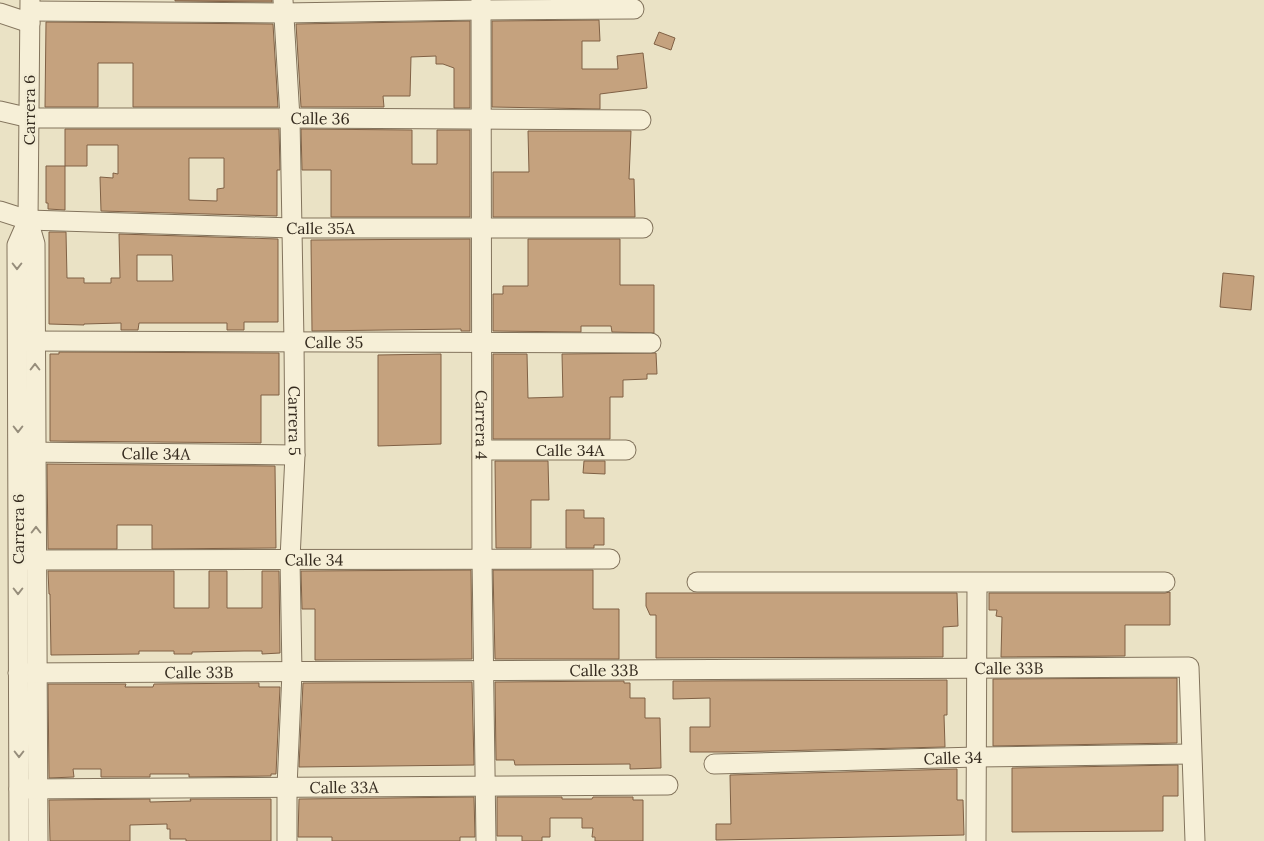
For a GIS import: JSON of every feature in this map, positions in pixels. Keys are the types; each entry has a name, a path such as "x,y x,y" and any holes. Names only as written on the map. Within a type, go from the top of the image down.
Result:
{"street":[{"path":"0,13 30,11 481,5 634,9"},
{"name":"Carrera 4","path":"481,5 482,559 487,786 486,841"},
{"name":"Carrera 5","path":"283,7 290,118 294,342 294,455 290,559 292,672 287,787 287,841"},
{"name":"Carrera 6","path":"30,11 28,220 35,244 26,341 28,673 38,788 38,841"},
{"name":"Calle 36","path":"0,111 30,118 642,120"},
{"name":"Calle 35A","path":"0,211 28,220 292,228 643,228"},
{"name":"Calle 35","path":"26,341 651,343"},
{"name":"Calle 34A","path":"482,450 626,450"},
{"name":"Calle 34A","path":"27,452 294,455"},
{"name":"Calle 34","path":"27,560 610,559"},
{"path":"696,582 1165,582"},
{"path":"976,841 977,583"},
{"name":"Calle 33B","path":"28,673 1189,667 1191,754"},
{"name":"Carrera 6","path":"19,841 19,788 28,673"},
{"path":"1191,754 1196,841"},
{"name":"Calle 34","path":"714,764 1191,754"},
{"name":"Calle 33A","path":"19,788 668,786"}],"building":[{"path":"272,0 272,2 175,1"},
{"path":"599,20 600,41 582,41 582,69 618,69 617,56 643,53 647,88 600,94 600,109 492,107 492,21"},
{"path":"470,21 470,108 454,108 454,68 443,64 436,64 436,56 411,57 410,96 383,96 384,107 301,107 296,24"},
{"path":"46,22 273,24 278,107 133,107 133,63 98,63 98,107 45,107"},
{"path":"659,32 675,38 671,50 654,44"},
{"path":"65,129 279,129 280,170 277,170 277,216 101,211 100,177 113,178 113,173 118,174 118,145 87,145 87,166 65,166","holes":["189,158 224,158 224,188 217,189 217,201 189,200"]},
{"path":"301,129 412,130 412,164 437,164 437,130 470,130 470,217 331,217 331,170 302,170"},
{"path":"528,131 631,131 629,179 634,179 635,217 493,217 493,172 529,172"},
{"path":"46,166 65,166 65,210 48,209 48,203 46,203"},
{"path":"49,232 66,232 67,278 84,278 84,283 111,283 111,278 120,278 119,234 278,239 278,322 244,322 244,330 227,330 227,323 139,323 138,330 121,330 121,323 49,324","holes":["137,255 172,255 173,281 137,281"]},
{"path":"470,239 470,331 461,331 461,329 312,331 311,240"},
{"path":"528,239 620,239 620,285 654,285 654,333 612,332 611,326 581,326 581,332 493,331 493,294 503,294 503,286 528,286"},
{"path":"1223,273 1254,276 1251,310 1220,307"},
{"path":"59,352 279,353 279,395 261,395 261,443 50,441 50,354 59,354"},
{"path":"656,353 657,374 647,374 647,379 623,380 623,397 610,397 610,439 493,439 493,354 527,354 528,398 563,397 562,354"},
{"path":"441,354 441,444 378,446 378,355"},
{"path":"495,461 548,461 549,500 531,500 531,548 496,548"},
{"path":"584,461 605,461 605,474 583,473"},
{"path":"47,464 275,466 276,548 152,549 152,525 117,525 117,549 48,549"},
{"path":"566,510 584,510 584,518 604,518 604,545 594,545 594,548 566,548"},
{"path":"471,570 472,659 315,660 315,609 302,609 301,571"},
{"path":"493,570 593,570 593,609 619,609 619,659 495,659"},
{"path":"48,571 174,571 174,608 209,608 209,571 227,571 227,608 262,608 262,571 279,571 280,653 262,654 262,651 244,651 174,654 174,651 139,651 139,654 51,655"},
{"path":"1170,592 1170,625 1125,625 1125,656 1001,657 1002,617 996,616 997,610 989,610 989,593"},
{"path":"646,593 957,593 958,626 943,627 943,657 656,658 656,615 650,615 646,606"},
{"path":"1177,678 1177,743 993,746 993,679"},
{"path":"947,680 947,715 944,715 945,747 690,752 690,727 710,727 710,698 673,699 673,681"},
{"path":"624,681 624,683 630,683 630,698 645,698 645,718 660,718 661,768 630,769 630,764 515,765 514,760 496,760 495,682"},
{"path":"472,682 474,765 299,767 303,683"},
{"path":"259,683 259,687 280,687 276,774 271,774 271,776 189,777 189,774 150,774 150,777 101,777 101,769 73,769 74,777 49,778 48,684 126,684 125,687 153,687 154,684"},
{"path":"1178,765 1178,796 1163,796 1163,831 1012,832 1012,768"},
{"path":"957,769 957,800 963,800 964,835 716,840 716,824 731,824 730,775"},
{"path":"474,797 475,837 460,837 460,841 332,841 332,837 298,837 299,799"},
{"path":"497,797 592,799 593,797 633,797 633,800 643,800 643,841 595,841 595,837 592,837 593,828 582,828 582,818 550,818 550,837 542,837 542,841 522,841 522,836 497,836"},
{"path":"150,799 150,802 191,801 190,799 271,799 271,841 186,841 186,839 170,839 170,829 167,829 167,824 130,825 130,841 50,841 49,800"}]}
